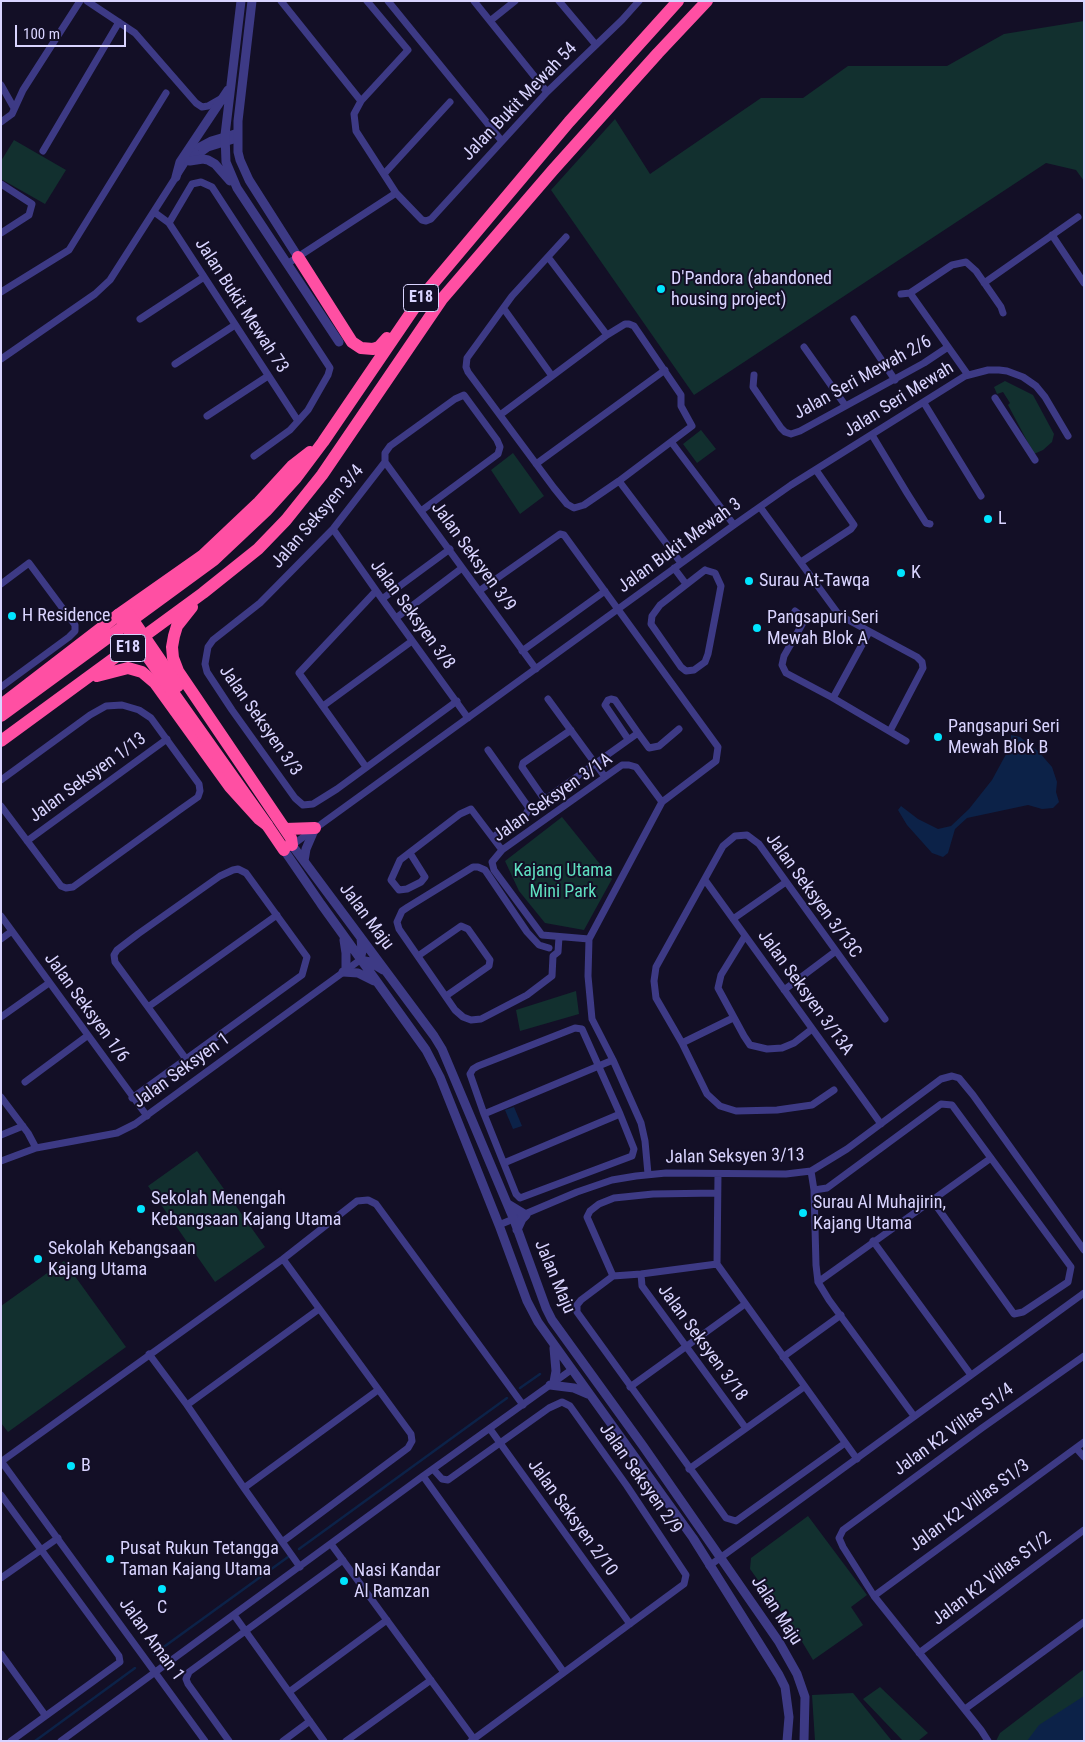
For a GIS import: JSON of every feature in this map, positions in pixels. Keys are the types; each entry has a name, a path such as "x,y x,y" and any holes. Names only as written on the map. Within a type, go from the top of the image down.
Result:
{"highway":[{"name":"E18","path":"1,716 214,560 266,511 296,478 323,442 421,298 569,122 678,1"},
{"name":"E18","path":"1,741 203,593 258,549 286,520 322,475 442,299 651,60 707,1"},
{"path":"298,257 352,342 361,348 379,348 404,313 421,298"},
{"path":"1,705 122,612 202,556 259,502 292,466 323,442"},
{"path":"203,593 177,626 172,647 173,658 178,671 291,838 288,847"},
{"path":"122,612 286,840 288,847"},
{"path":"122,612 267,825 288,847"},
{"path":"77,686 114,671 128,668 142,672 155,683 230,786 259,819 267,825"},
{"path":"285,830 314,828"}],"street":[{"path":"1,122 12,114 23,90 80,1"},
{"path":"87,1 135,33 196,103 208,106 226,96"},
{"path":"241,1 225,138 226,162 237,188 338,342"},
{"path":"252,1 238,135 238,152 243,169 298,257"},
{"path":"282,1 361,101"},
{"path":"287,264 396,193 356,131 354,114 361,101 408,50 367,1"},
{"path":"388,1 501,140"},
{"path":"474,1 547,92"},
{"path":"490,21 515,1"},
{"path":"559,1 596,45"},
{"name":"Jalan Bukit Mewah 54","path":"396,193 422,220 430,219 547,92 639,1"},
{"path":"43,151 119,22"},
{"path":"176,177 180,162 226,96 232,82"},
{"path":"3,88 16,91 23,90"},
{"path":"3,88 14,108"},
{"path":"1,292 69,250 166,93"},
{"path":"384,174 450,102"},
{"path":"1,359 83,303 110,280 187,163 203,150 225,138 238,135"},
{"path":"187,163 203,159 214,164 237,188"},
{"path":"169,223 192,184 200,182 212,187 330,368 308,410 278,440 254,456"},
{"path":"1,184 32,204 29,214 1,233"},
{"name":"Jalan Bukit Mewah 73","path":"154,212 169,223 298,421"},
{"path":"984,283 1078,217"},
{"path":"1052,234 1084,283"},
{"path":"500,415 606,335 625,324 634,326 665,370 681,395 681,406 692,426 619,481 584,504 574,508 567,504 536,464 468,372 467,358 512,296 566,237"},
{"path":"548,257 606,335"},
{"path":"901,294 910,293 952,264 966,262 976,271 1001,307 1003,314"},
{"path":"140,319 204,277"},
{"path":"910,293 968,375"},
{"path":"504,309 552,376"},
{"path":"854,320 895,380"},
{"path":"175,364 236,325"},
{"path":"804,347 845,406"},
{"name":"Jalan Seri Mewah 2/6","path":"754,375 752,387 781,428 791,434 895,380 948,347"},
{"path":"536,464 665,370"},
{"name":"Jalan Seri Mewah","path":"760,507 968,375 988,370 1007,371 1023,377 1036,386 1045,397 1068,436"},
{"path":"207,416 268,376"},
{"name":"Jalan Seksyen 3/4","path":"213,640 260,603 333,528 385,462 385,453 390,446 455,399 464,395 500,447 498,454 421,511"},
{"path":"995,398 1035,460"},
{"path":"924,402 981,496"},
{"path":"872,435 926,523 930,524"},
{"path":"672,442 734,525"},
{"name":"Jalan Seksyen 3/9","path":"385,462 536,670"},
{"path":"801,562 851,529 854,525 816,470"},
{"path":"619,481 681,563"},
{"path":"760,507 839,615 917,657 922,662 923,668 890,731"},
{"name":"Jalan Bukit Mewah 3","path":"288,847 760,507"},
{"name":"Jalan Seksyen 3/8","path":"333,528 468,718"},
{"path":"480,591 560,534 564,535 718,746 716,761 662,802 589,939 588,976 592,1019 613,1060 641,1123 645,1141 648,1174"},
{"path":"382,599 450,549"},
{"path":"1,584 29,563 75,625 74,631 69,637 1,687"},
{"path":"396,618 462,568"},
{"path":"674,568 686,584"},
{"path":"705,570 715,573 721,586 708,654 700,667 686,671 681,667 651,624 652,616 660,605 686,584 705,570"},
{"path":"376,591 298,673 324,706 366,766 457,701"},
{"path":"522,651 605,591"},
{"path":"795,611 803,617 804,621 784,656 782,665 786,673 906,741"},
{"path":"833,698 869,632"},
{"name":"Jalan Seksyen 3/3","path":"213,640 208,647 206,656 207,672 295,798 303,805 314,804 366,766"},
{"path":"324,706 412,641"},
{"path":"548,699 605,776"},
{"path":"628,740 605,705 608,700 614,700 649,748 659,746 679,729"},
{"path":"1,780 106,706 122,705 139,710 151,718 199,784 200,790 198,797 73,887 66,888 61,886 1,806"},
{"path":"571,730 523,763 522,767 542,796 546,798 638,733"},
{"name":"Jalan Seksyen 1/13","path":"27,841 167,739"},
{"path":"488,750 529,808 526,814 492,837"},
{"name":"Jalan Seksyen 3/1A","path":"589,939 542,935 494,870 492,862 502,850 622,765 636,767 662,802"},
{"path":"410,853 425,877 421,882 407,889 399,890 391,880 400,860 460,814 471,809 502,850"},
{"path":"304,861 306,848 314,828"},
{"name":"Jalan Seksyen 3/13C","path":"834,1090 812,1105 777,1110 736,1111 720,1106 707,1094 682,1043 656,998 654,981 656,967 723,846 735,836 747,835 759,844 885,1019"},
{"name":"Jalan Maju","path":"288,847 304,861 442,1049 514,1220 540,1296 552,1320 779,1642 797,1674 805,1697 804,1741"},
{"name":"Jalan Maju","path":"288,847 343,936 431,1059 440,1077 499,1225 527,1301 538,1322 693,1538 782,1681 785,1687 789,1717 787,1741"},
{"path":"549,948 539,945 527,932 485,870 473,867 408,907 399,916 397,922 398,929 455,1010 463,1017 472,1020 481,1019 526,995 552,976 553,956 548,951 549,948 551,936"},
{"path":"132,1098 186,1060 302,975 307,957 246,873 238,869 220,876 117,950 114,955 115,962 186,1060"},
{"name":"Jalan Seksyen 3/13A","path":"705,880 881,1124"},
{"path":"734,919 786,882"},
{"path":"148,1007 277,915"},
{"name":"Jalan Seksyen 1/6","path":"1,916 132,1098 147,1116"},
{"path":"418,956 461,926 468,929 490,960 489,966 446,996"},
{"path":"1,938 12,931"},
{"path":"343,936 346,953 345,971 358,973 377,982"},
{"path":"745,936 721,975 718,988 733,1018 750,1045 767,1049 782,1048 794,1043 812,1029"},
{"path":"361,937 362,951 360,960 372,963 388,973"},
{"path":"553,956 558,952 560,938"},
{"path":"784,990 836,952"},
{"name":"Jalan Seksyen 1","path":"1,1161 36,1148 117,1133 135,1124 360,960"},
{"path":"1,1017 49,983"},
{"path":"682,1043 733,1018"},
{"path":"575,1028 582,1030 598,1066 634,1149 632,1156 520,1198 516,1194 470,1074 478,1066 575,1028"},
{"path":"25,1082 88,1036"},
{"path":"484,1114 613,1060"},
{"name":"Jalan Seksyen 3/13","path":"499,1225 577,1192 612,1180 648,1174 786,1174 811,1171 847,1149 941,1079 952,1076 959,1078 972,1095 1084,1250"},
{"path":"1,1096 36,1148"},
{"path":"814,1190 827,1188 940,1104 952,1105 1071,1268 1068,1282 1023,1312 1014,1314 932,1200"},
{"path":"504,1163 620,1114"},
{"path":"1,1135 23,1126"},
{"path":"818,1282 991,1158"},
{"path":"811,1171 814,1190 818,1282 829,1300 914,1416"},
{"path":"718,1174 717,1264 857,1459"},
{"path":"614,1276 587,1217 590,1211 599,1204 614,1198 653,1194 717,1193"},
{"path":"2,1461 283,1258 357,1201 368,1200 376,1204 523,1405"},
{"path":"506,1202 526,1215 517,1230"},
{"path":"873,1242 971,1375"},
{"path":"282,1542 408,1448 412,1441 411,1434 283,1258"},
{"path":"717,1264 614,1276 581,1300 577,1306 577,1312 726,1518 736,1521 845,1443"},
{"name":"Jalan Seksyen 3/18","path":"641,1274 642,1286 746,1427"},
{"path":"709,1566 1084,1293"},
{"path":"630,1387 745,1304"},
{"path":"188,1406 319,1309"},
{"path":"783,1357 840,1315"},
{"path":"61,1741 71,1738 155,1672 571,1370 572,1366 566,1339"},
{"path":"552,1383 556,1371 553,1344"},
{"path":"149,1354 188,1406 300,1567"},
{"name":"Jalan K2 Villas S1/4","path":"874,1596 843,1547 839,1538 843,1530 1084,1356"},
{"path":"571,1370 588,1375 597,1382"},
{"path":"552,1383 589,1394"},
{"path":"689,1468 804,1387"},
{"path":"244,1488 378,1390"},
{"name":"Jalan Seksyen 2/9","path":"500,1444 549,1408 562,1402 570,1406 602,1450 686,1575 684,1584 630,1624"},
{"name":"Jalan Seksyen 2/10","path":"490,1429 630,1624"},
{"name":"Jalan K2 Villas S1/3","path":"874,1596 1084,1442"},
{"path":"433,1469 442,1479 448,1480 500,1444"},
{"path":"1076,1448 1084,1458"},
{"name":"Jalan Aman 1","path":"2,1461 205,1741"},
{"path":"423,1476 564,1671"},
{"path":"1,1495 119,1656 120,1662 11,1741"},
{"name":"Jalan K2 Villas S1/2","path":"919,1653 1084,1530"},
{"path":"1,1578 58,1538"},
{"path":"331,1544 473,1740 630,1624"},
{"path":"229,1741 188,1684 186,1679 190,1672 343,1560"},
{"path":"874,1596 988,1741"},
{"path":"234,1615 324,1741"},
{"path":"289,1692 387,1620"},
{"path":"965,1710 1084,1622"},
{"path":"1,1654 46,1715"},
{"path":"346,1741 431,1680"},
{"path":"283,1741 310,1721"}],"green space":[{"path":"1084,21 1084,181 1076,170 1046,163 694,395 551,190 615,119 650,174 761,98 803,98 848,66 947,66 1004,34"},
{"path":"14,140 66,170 45,204 1,179 1,161"},
{"path":"1005,381 1033,395 1054,434 1052,442 1043,450 1034,454 1008,405 1010,403 1003,392 997,394 994,387"},
{"path":"701,430 716,449 697,463 683,444"},
{"path":"513,453 544,496 520,514 491,470"},
{"name":"Kajang Utama Mini Park","path":"562,817 612,879 584,930 545,923 519,891 505,861"},
{"path":"576,991 579,1014 520,1031 516,1010"},
{"path":"197,1151 265,1247 215,1282 148,1186"},
{"name":"Sekolah Kebangsaan Kajang Utama","path":"64,1261 126,1347 8,1432 1,1423 1,1306"},
{"path":"808,1516 867,1595 851,1607 863,1625 813,1660 801,1640 750,1569 751,1558"},
{"path":"1084,1669 1084,1741 996,1741 1000,1733"},
{"path":"880,1687 928,1733 918,1741 903,1741 863,1699"},
{"path":"853,1693 892,1741 815,1741 812,1695"}],"water":[{"path":"1011,735 1020,737 1038,751 1052,767 1057,782 1056,792 1059,802 1053,808 1042,809 1028,805 967,818 955,829 948,853 943,857 932,853 907,825 898,810 901,806 918,819 938,829 951,826 969,809 992,780 1011,745"},
{"path":"514,1107 522,1126 513,1129 505,1110"},
{"path":"1084,1696 1084,1741 1027,1741 1039,1725"}],"waterway":[{"path":"520,1388 540,1374"},
{"path":"299,1549 507,1398"},
{"path":"154,1654 288,1557"},
{"path":"35,1741 135,1668"}],"place":[{"name":"D'Pandora (abandoned housing project)","path":"661,289"},
{"name":"L","path":"988,519"},
{"name":"K","path":"901,573"},
{"name":"Surau At-Tawqa","path":"749,581"},
{"name":"H Residence","path":"12,616"},
{"name":"Pangsapuri Seri Mewah Blok A","path":"757,628"},
{"name":"Pangsapuri Seri Mewah Blok B","path":"938,737"},
{"name":"Sekolah Menengah Kebangsaan Kajang Utama","path":"141,1209"},
{"name":"Surau Al Muhajirin, Kajang Utama","path":"803,1213"},
{"name":"Sekolah Kebangsaan Kajang Utama","path":"38,1259"},
{"name":"B","path":"71,1466"},
{"name":"Pusat Rukun Tetangga Taman Kajang Utama","path":"110,1559"},
{"name":"Nasi Kandar Al Ramzan","path":"344,1581"},
{"name":"C","path":"162,1589"}]}
